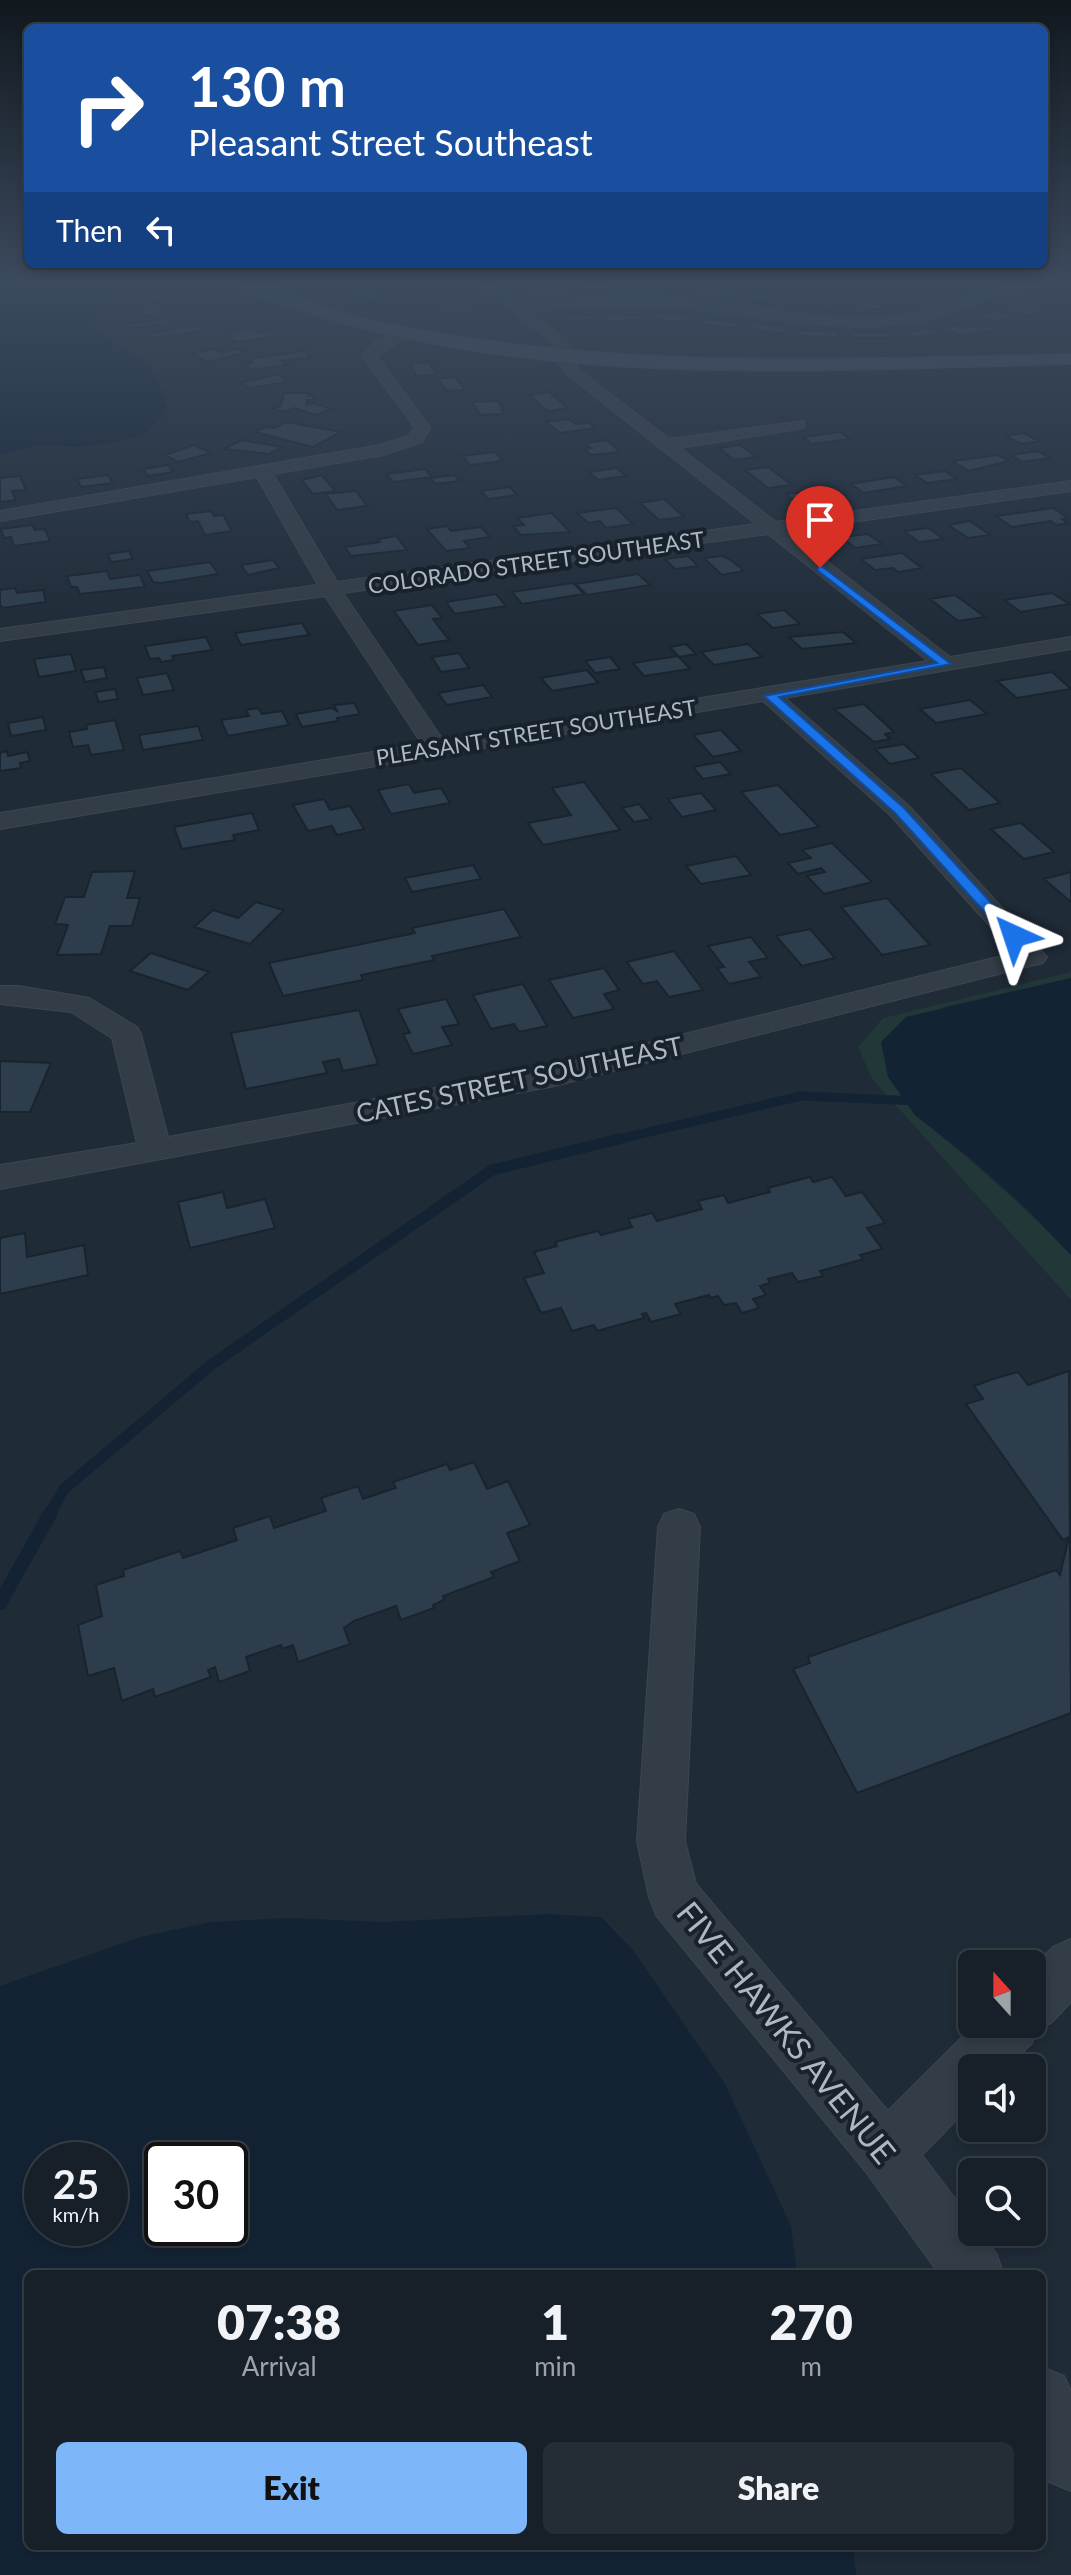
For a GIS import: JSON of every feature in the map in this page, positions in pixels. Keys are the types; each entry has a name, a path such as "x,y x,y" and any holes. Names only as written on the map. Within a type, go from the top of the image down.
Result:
{"street":[{"path":"0,516 383,450 416,439 422,427 403,401"},
{"path":"610,401 946,664"},
{"path":"665,445 798,424"},
{"path":"262,471 332,591 436,747"},
{"name":"COLORADO STREET SOUTHEAST","path":"0,635 1071,486"},
{"name":"PLEASANT STREET SOUTHEAST","path":"0,821 436,747 770,696 1071,643"},
{"name":"CATES STREET SOUTHEAST","path":"0,1177 550,1077 1033,957 899,810 770,696"},
{"path":"0,995 79,1004 126,1034 155,1151"},
{"name":"FIVE HAWKS AVENUE","path":"679,1527 661,1841 674,1897 886,2152 972,2270"},
{"path":"1046,1990 1071,1965"},
{"path":"886,2152 999,2038"},
{"path":"1046,2407 1071,2460"}],"green space":[{"path":"1071,972 1071,978 943,1007 915,1115 996,1182 1071,1255 1071,1300 872,1079 858,1047 883,1018"}],"water":[{"path":"0,401 164,401 167,411 147,433 119,442 81,447 38,446 0,455"},
{"path":"1071,978 1071,1255 1027,1209 915,1115 888,1077 881,1042 906,1017"},
{"path":"548,1914 601,1917 633,1950 725,2084 791,2226 796,2270 24,2270 24,2550 853,2550 856,2575 0,2575 0,1986 140,1937 211,1922 289,1918 382,1922"}],"building":[{"path":"282,401 307,401 306,405 312,403 332,409 315,415 295,408 283,412 273,409 281,406"},
{"path":"499,401 503,414 481,415 472,402"},
{"path":"536,401 560,401 568,408 548,411"},
{"path":"568,419 575,424 589,423 596,428 560,433 546,422"},
{"path":"286,422 341,432 313,447 255,432"},
{"path":"840,432 850,439 812,444 803,437"},
{"path":"1024,433 1039,441 1021,444 1006,436"},
{"path":"242,440 282,447 269,454 224,449"},
{"path":"607,440 620,452 591,455 584,449 591,448 585,443"},
{"path":"194,445 211,453 178,462 165,455"},
{"path":"740,445 756,457 734,460 719,448"},
{"path":"1038,451 1050,458 1022,462 1011,455"},
{"path":"495,452 503,461 470,465 462,456"},
{"path":"998,455 1009,461 969,471 952,461"},
{"path":"168,465 173,472 148,476 143,469"},
{"path":"768,467 792,485 768,488 745,470"},
{"path":"617,468 626,476 598,480 589,472"},
{"path":"425,469 432,477 393,482 387,474"},
{"path":"945,471 957,479 927,483 915,475"},
{"path":"108,475 113,483 81,487 77,479"},
{"path":"322,475 335,491 313,494 302,480"},
{"path":"454,475 460,481 436,484 430,478"},
{"path":"20,476 26,490 12,491 16,500 0,502 0,478"},
{"path":"894,477 907,486 864,493 851,484"},
{"path":"510,487 517,495 488,499 481,491"},
{"path":"828,489 840,498 798,504 786,494"},
{"path":"356,491 367,506 337,510 326,494"},
{"path":"664,499 684,517 659,520 640,503"},
{"path":"616,508 633,524 606,528 600,521 588,523 577,513"},
{"path":"1053,508 1068,518 1062,519 1068,523 1056,525 1051,521 1012,527 996,516"},
{"path":"211,511 214,516 223,515 232,531 205,535 198,521 190,522 186,514"},
{"path":"552,513 570,532 521,535 513,526 524,525 517,518"},
{"path":"970,521 990,535 968,538 948,525"},
{"path":"32,525 35,530 45,529 50,541 14,546 11,537 4,538 1,529"},
{"path":"447,526 451,531 481,527 490,537 464,541 470,548 446,551 427,529"},
{"path":"928,528 944,539 919,542 904,531"},
{"path":"868,534 882,544 855,548 842,537"},
{"path":"396,536 407,550 351,556 345,547 380,542 378,539"},
{"path":"129,551 133,559 111,562 108,554"},
{"path":"902,553 922,568 898,572 893,568 875,570 861,559"},
{"path":"688,556 698,566 675,569 665,559"},
{"path":"722,556 744,571 722,575 704,558"},
{"path":"273,560 279,568 248,575 241,565"},
{"path":"210,562 218,574 162,583 153,582 147,571"},
{"path":"107,571 110,579 140,575 145,587 80,594 77,587 71,587 67,576"},
{"path":"638,574 650,585 587,595 576,584"},
{"path":"573,583 584,594 522,604 512,592"},
{"path":"15,588 17,593 43,590 46,602 3,608 0,605 0,590"},
{"path":"1052,593 1069,604 1021,612 1004,600"},
{"path":"496,594 506,606 455,614 446,602"},
{"path":"955,595 985,617 958,621 930,599"},
{"path":"432,605 442,618 433,619 449,640 418,645 394,611"},
{"path":"784,610 800,624 773,628 757,614"},
{"path":"302,623 309,635 241,645 235,633"},
{"path":"843,632 856,643 802,649 789,637"},
{"path":"206,637 212,650 172,656 174,660 161,662 159,658 150,659 145,646"},
{"path":"686,644 696,654 679,657 670,647"},
{"path":"748,644 762,657 714,665 701,652"},
{"path":"459,653 469,668 441,672 432,657"},
{"path":"71,654 76,671 39,677 34,659"},
{"path":"678,656 690,669 644,676 633,663"},
{"path":"610,657 620,669 595,673 585,661"},
{"path":"104,667 107,678 85,682 81,670"},
{"path":"587,670 598,683 552,691 541,678"},
{"path":"1052,672 1071,689 1017,698 997,681"},
{"path":"167,673 174,690 143,695 137,678"},
{"path":"483,685 492,697 447,705 438,693"},
{"path":"115,689 118,699 99,702 95,692"},
{"path":"970,700 987,714 936,723 920,709"},
{"path":"354,703 360,714 337,718 338,721 302,727 296,714 332,708 337,711 334,705"},
{"path":"864,704 894,732 885,734 890,739 874,742 834,709"},
{"path":"258,708 262,714 282,711 289,725 228,736 221,720 249,716 246,710"},
{"path":"43,717 46,730 11,736 8,723"},
{"path":"115,720 124,750 91,755 88,745 73,747 69,732 87,729 86,725"},
{"path":"198,726 203,740 143,750 139,735"},
{"path":"721,730 741,751 713,757 693,735"},
{"path":"904,744 919,758 890,764 875,749"},
{"path":"7,751 8,756 27,752 30,761 20,763 21,768 0,771 0,753"},
{"path":"720,762 731,774 703,779 693,767"},
{"path":"961,768 1000,803 969,810 931,774"},
{"path":"584,782 620,830 543,845 528,823 571,815 552,788"},
{"path":"409,784 414,793 441,788 450,803 391,814 378,790"},
{"path":"778,785 819,827 780,835 741,792"},
{"path":"701,793 716,810 682,817 668,799"},
{"path":"324,799 330,810 350,806 364,829 337,835 332,826 308,831 293,805"},
{"path":"639,804 651,819 634,822 622,808"},
{"path":"252,813 259,830 233,835 235,840 182,849 174,827"},
{"path":"1021,823 1054,852 1024,859 991,829"},
{"path":"832,843 872,882 824,894 807,876 825,872 821,868 798,874 788,863 811,858 802,850"},
{"path":"736,856 751,875 701,884 686,866"},
{"path":"473,865 481,879 412,892 405,878"},
{"path":"135,871 127,898 140,898 132,926 110,926 101,954 57,955 68,925 55,924 65,897 84,897 92,872"},
{"path":"1071,872 1071,902 1044,879"},
{"path":"887,898 930,945 882,955 841,907"},
{"path":"256,902 284,910 250,944 194,927 213,910 238,918"},
{"path":"504,909 521,937 361,975 363,980 283,996 269,963 415,933 412,928"},
{"path":"810,929 835,958 802,966 776,936"},
{"path":"751,937 768,958 749,962 761,977 729,984 717,968 724,967 708,946"},
{"path":"674,951 703,990 669,997 657,981 643,984 627,962"},
{"path":"151,953 209,972 188,990 130,971"},
{"path":"604,968 619,990 604,994 614,1009 573,1018 549,980"},
{"path":"523,984 547,1026 519,1032 514,1024 491,1029 473,995"},
{"path":"446,999 459,1024 442,1027 452,1045 413,1054 403,1034 410,1033 398,1009"},
{"path":"359,1010 378,1064 343,1071 339,1059 323,1062 327,1073 246,1089 231,1033"},
{"path":"0,1061 51,1063 30,1112 0,1112"},
{"path":"810,1177 813,1182 832,1177 846,1196 862,1192 885,1223 867,1228 882,1249 860,1255 864,1259 820,1271 823,1276 798,1282 792,1273 768,1279 770,1283 760,1286 766,1295 753,1299 759,1308 742,1313 736,1303 724,1305 718,1296 711,1298 709,1295 675,1304 681,1314 651,1322 646,1313 642,1314 644,1318 597,1331 594,1325 572,1331 561,1308 541,1313 524,1278 544,1273 534,1252 557,1246 555,1242 598,1231 601,1235 632,1227 628,1219 652,1213 657,1221 702,1209 698,1201 724,1195 728,1203"},
{"path":"223,1192 227,1208 265,1199 275,1228 190,1248 178,1202"},
{"path":"25,1233 27,1257 84,1245 88,1275 0,1294 0,1238"},
{"path":"1069,1371 1071,1713 857,1793 793,1669 810,1663 808,1657 1056,1570 1060,1575 1069,1537 1063,1540 966,1404 983,1399 974,1386 993,1379 1018,1372 1028,1385"},
{"path":"474,1462 487,1489 508,1481 530,1525 507,1533 520,1561 491,1572 494,1577 443,1596 444,1600 433,1605 434,1608 401,1620 396,1606 354,1621 344,1628 350,1644 298,1662 293,1645 282,1649 281,1645 246,1657 250,1671 219,1682 215,1667 208,1670 211,1677 155,1697 153,1689 122,1701 114,1668 88,1676 78,1625 102,1616 96,1585 124,1576 123,1570 180,1551 183,1558 237,1540 233,1528 270,1516 274,1528 326,1511 321,1498 358,1486 363,1499 396,1488 393,1482 447,1464 450,1470"}],"waterway":[{"path":"611,1141 801,1096 919,1101"},
{"path":"50,1514 64,1489 211,1365 492,1170 619,1139"},
{"path":"0,1603 51,1512"}],"route":[{"path":"820,568 946,664 770,696 899,810 1014,936"}]}
